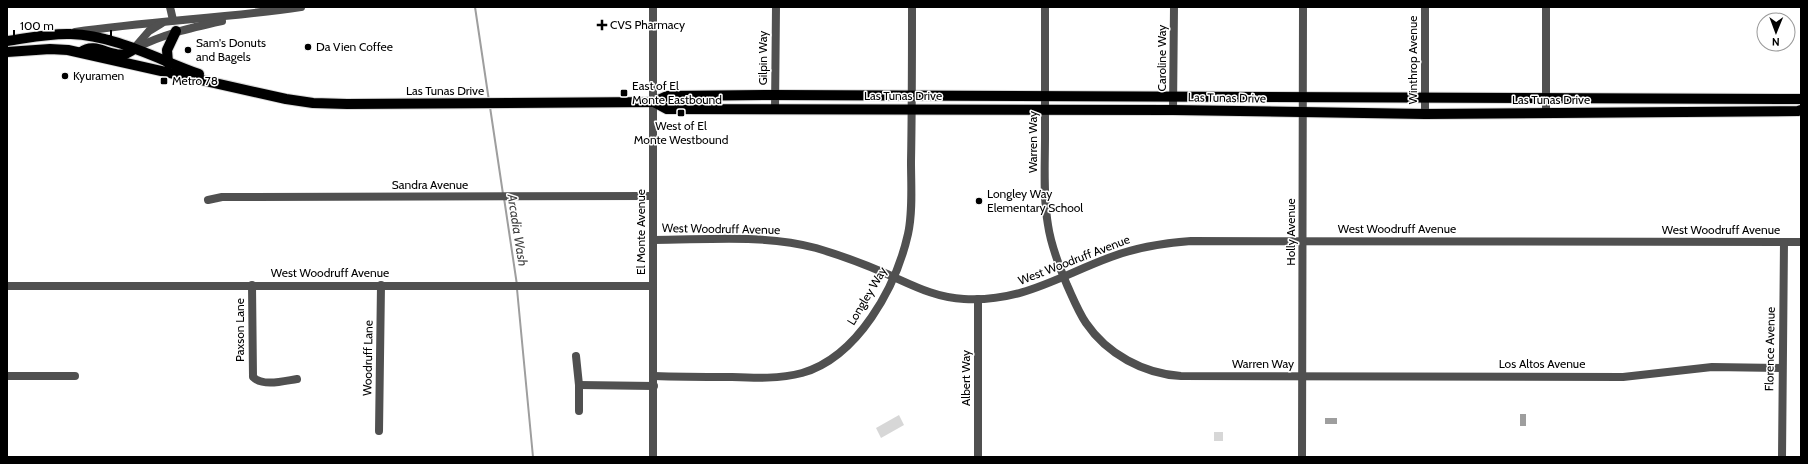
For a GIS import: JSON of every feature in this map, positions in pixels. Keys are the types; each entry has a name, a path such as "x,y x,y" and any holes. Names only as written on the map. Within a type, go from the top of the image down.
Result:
{"main road":[{"path":"168,63 167,50 176,31"},
{"name":"Las Tunas Drive","path":"7,41 70,34 87,36 134,49 168,63 239,88"},
{"path":"80,52 93,47 116,54 125,54 134,49"},
{"name":"Las Tunas Drive","path":"7,52 50,49 80,52 125,64 286,99 313,103 347,104 654,102 667,96 775,95 912,97 1045,96 1801,99"},
{"name":"Las Tunas Drive","path":"654,102 665,109 776,110 1045,109 1425,114 1801,110"}],"street":[{"path":"170,7 173,20"},
{"path":"134,49 156,38 176,31 249,15 301,7"},
{"name":"El Monte Avenue","path":"653,7 653,457"},
{"name":"Gilpin Way","path":"776,7 776,110"},
{"name":"Longley Way","path":"654,376 756,378 802,373 822,365 837,356 852,342 866,325 893,278 908,234 910,214 912,109 912,7"},
{"name":"Warren Way","path":"1045,7 1045,188 1048,225 1055,255 1064,278 1074,302 1087,324 1115,352 1135,365 1154,372 1167,375 1302,376"},
{"name":"Caroline Way","path":"1173,110 1174,7"},
{"name":"Holly Avenue","path":"1302,457 1303,7"},
{"name":"Winthrop Avenue","path":"1425,7 1425,114"},
{"path":"1546,7 1546,113"},
{"path":"49,36 173,20 249,15"},
{"path":"125,64 134,49 149,31 164,21"},
{"name":"Sandra Avenue","path":"208,200 222,197 653,196"},
{"name":"West Woodruff Avenue","path":"653,240 783,242 815,248 840,255 921,290 938,295 963,299 1010,296 1025,293 1064,278 1111,257 1133,250 1168,243 1215,240 1801,242"},
{"name":"Florence Avenue","path":"1782,457 1784,242"},
{"name":"Paxson Lane","path":"252,285 253,377 256,380 264,382 282,382 297,379"},
{"name":"Woodruff Lane","path":"379,431 381,285"},
{"name":"West Woodruff Avenue","path":"7,286 653,286"},
{"name":"Albert Way","path":"978,299 978,457"},
{"path":"576,356 579,385 579,411"},
{"name":"Los Altos Avenue","path":"1302,376 1623,377 1712,367 1782,368"},
{"path":"7,376 75,376"},
{"path":"579,385 654,386"}],"shaded area":[{"path":"1520,414 1526,414 1526,426 1520,426"},
{"path":"899,415 904,425 881,438 876,428"},
{"path":"1325,418 1337,418 1337,424 1325,424"},
{"path":"1214,432 1223,432 1223,441 1214,441"}],"waterway":[{"name":"Arcadia Wash","path":"475,7 489,101"},
{"name":"Arcadia Wash","path":"490,107 503,194"},
{"name":"Arcadia Wash","path":"504,198 517,285"},
{"name":"Arcadia Wash","path":"517,289 533,457"}],"place":[{"name":"CVS Pharmacy","path":"602,25"},
{"name":"Da Vien Coffee","path":"308,47"},
{"name":"Sam's Donuts and Bagels","path":"188,50"},
{"name":"Kyuramen","path":"65,76"},
{"name":"Metro 78","path":"164,81"},
{"name":"East of El Monte Eastbound","path":"624,93"},
{"name":"West of El Monte Westbound","path":"681,113"},
{"name":"Longley Way Elementary School","path":"979,201"}]}
